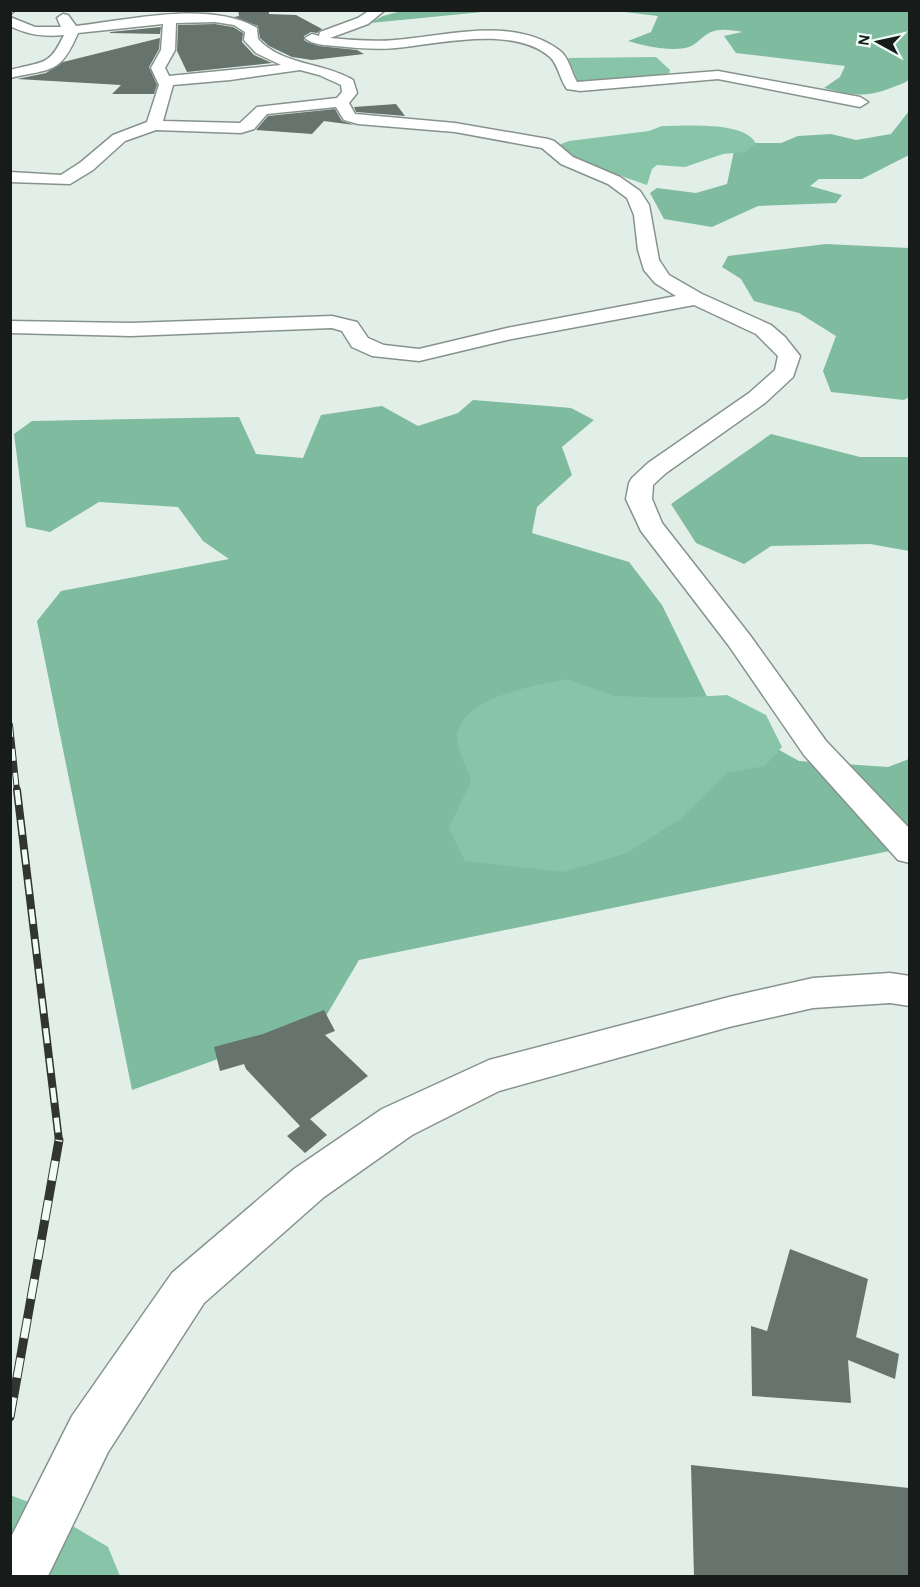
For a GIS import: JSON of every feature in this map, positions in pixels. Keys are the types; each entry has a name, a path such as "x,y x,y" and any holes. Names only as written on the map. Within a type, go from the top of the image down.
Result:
{"street":[{"path":"10,21 26,10"},
{"path":"59,10 68,27 74,29"},
{"path":"206,17 235,10"},
{"path":"379,10 363,21 332,34 306,39 394,44 448,36 505,36 555,53 572,86 718,75 860,102"},
{"path":"10,21 38,33 170,19 231,18 249,26 252,31 251,40 262,54 277,60 328,72 348,83 350,93 341,102 262,110 248,126 241,128 154,125 119,138 87,166 64,180 10,177"},
{"path":"154,125 166,85 158,68 168,51 170,19"},
{"path":"10,74 54,63 62,56 74,29"},
{"path":"255,45 272,43"},
{"path":"165,81 230,76 338,61"},
{"path":"341,102 349,117 364,121 419,123 497,132 548,144 553,152 571,163 616,181 633,194 643,208 649,261 660,278 695,299 771,333 783,345 789,356 785,372 757,398 657,468 641,483 639,499 650,525 739,640 815,748 909,850"},
{"path":"10,327 54,330 143,329 332,322 351,326 360,342 380,351 419,355 507,334 695,299"},
{"path":"20,1576 90,1434 188,1288 309,1183 396,1122 489,1077 729,1012 813,993 890,988 909,991"}],"shaded area":[{"path":"405,10 493,11 370,23 383,16"},
{"path":"616,11 909,11 909,79 883,91 866,94 824,88 840,77 845,66 736,53 724,36 742,32 729,30 713,31 685,48 642,45 628,41 651,32 658,16"},
{"path":"656,57 670,70 669,73 650,78 604,80 579,84 568,58"},
{"path":"909,111 909,155 862,179 819,179 810,186 842,195 836,203 758,206 712,227 664,219 650,193 657,188 696,193 727,184 734,151 745,143 781,143 798,136 831,134 856,140 891,134"},
{"path":"662,126 728,128 740,131 756,144 745,152 723,154 685,167 657,165 652,169 647,185 575,160 561,149 561,144 569,141 649,131"},
{"path":"826,244 909,248 909,397 904,400 831,392 823,371 836,336 799,313 754,301 741,279 722,267 728,256"},
{"path":"473,400 571,408 594,420 562,447 572,475 537,507 532,533 629,562 662,605 716,715 799,761 888,767 909,759 909,847 359,960 323,1021 132,1090 37,621 61,591 229,559 203,541 178,507 99,502 50,532 26,527 14,434 32,421 239,417 256,454 303,458 321,415 382,406 418,426 458,413"},
{"path":"771,434 860,457 909,457 909,551 870,544 771,546 744,564 696,543 671,504"},
{"path":"567,679 614,696 676,698 727,695 766,715 782,747 765,766 727,773 680,819 627,853 563,872 465,861 449,828 471,781 457,741 462,723 471,712 485,702 519,690"}],"building":[{"path":"238,10 269,10 269,14 296,15 322,29 317,33 311,32 304,36 307,42 319,46 357,50 364,54 312,60 292,57 269,46 260,38 258,26 234,17 239,16"},
{"path":"215,24 233,27 243,33 242,42 254,55 272,63 187,72 177,51 178,25"},
{"path":"161,27 160,34 110,33 110,32"},
{"path":"160,38 159,49 149,67 157,85 154,94 112,94 121,85 17,79 46,73 63,62"},
{"path":"396,104 405,116 356,112 354,107"},
{"path":"335,109 342,121 354,125 324,121 312,134 256,130 268,116"},
{"path":"324,1010 335,1031 325,1035 368,1076 310,1119 327,1135 305,1153 287,1136 300,1126 246,1069 244,1064 220,1071 214,1047 263,1034"},
{"path":"790,1249 868,1279 856,1337 899,1354 895,1379 848,1360 851,1403 752,1396 751,1326 767,1331"},
{"path":"691,1465 909,1488 909,1576 694,1576"}],"waterway":[{"path":"10,1535 79,1576"}],"railway":[{"path":"10,14 15,10"},
{"path":"10,725 17,791"},
{"path":"17,790 59,1140"},
{"path":"10,1417 59,1140"}]}
